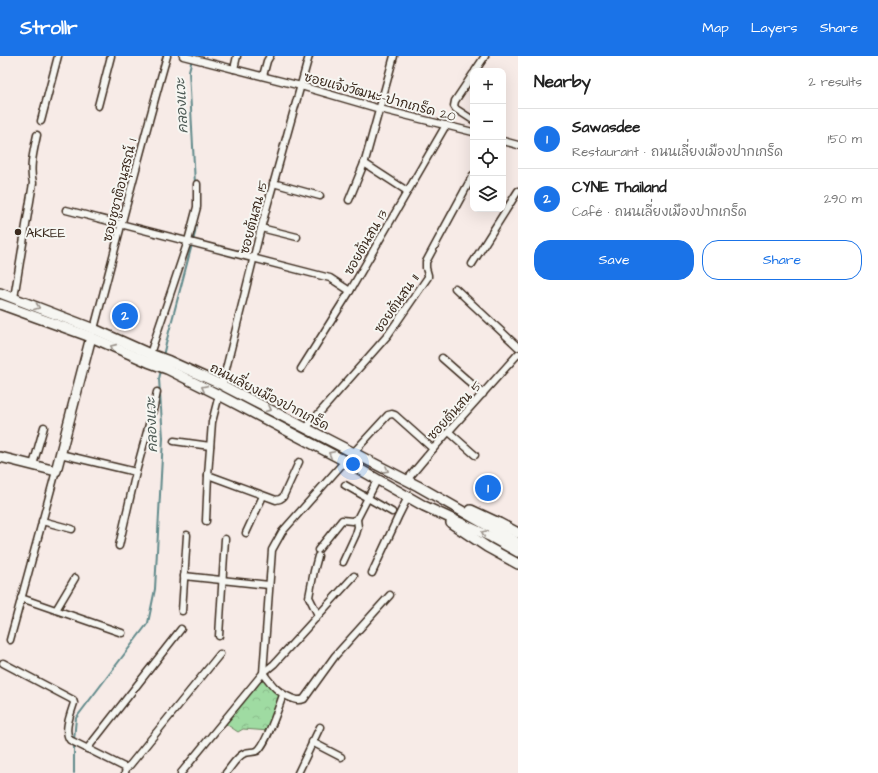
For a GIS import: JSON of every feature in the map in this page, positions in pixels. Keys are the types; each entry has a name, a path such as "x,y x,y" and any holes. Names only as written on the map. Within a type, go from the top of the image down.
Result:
{"main road":[{"name":"ถนนเลี่ยงเมืองปากเกร็ด","path":"0,293 168,365 222,385 407,480 518,543"},
{"name":"ถนนเลี่ยงเมืองปากเกร็ด","path":"0,304 93,333"},
{"path":"0,457 56,471 93,333"},
{"name":"ถนนเลี่ยงเมืองปากเกร็ด","path":"168,365 219,395 345,461 424,506 491,537 518,552"},
{"path":"418,486 518,533"},
{"path":"424,506 487,547 518,564"}],"street":[{"path":"41,121 58,56"},
{"path":"98,106 111,56"},
{"name":"ซอยชูชาติอนุสรณ์ 1","path":"93,333 140,150 167,56"},
{"path":"234,70 237,56"},
{"path":"263,76 270,56"},
{"name":"ซอยต้นสน 15","path":"222,385 253,258 309,56"},
{"path":"349,200 364,163 394,56"},
{"path":"477,68 485,56"},
{"name":"ซอยแจ้งวัฒนะ-ปากเกร็ด 20","path":"189,58 263,76 380,109 470,131"},
{"path":"470,79 454,106 470,118"},
{"name":"ซอยต้นสน 13","path":"301,369 350,291 446,125"},
{"path":"14,298 33,183 31,173 33,152 37,134"},
{"path":"506,142 518,145"},
{"path":"364,163 407,191"},
{"name":"ซอยต้นสน 11","path":"306,428 388,335 428,277 425,265 426,262 472,176"},
{"path":"273,183 320,196"},
{"path":"150,357 189,241 197,207 197,184"},
{"path":"472,264 518,191"},
{"path":"66,210 326,276 350,291"},
{"path":"261,228 297,237"},
{"path":"455,288 518,347"},
{"name":"ซอยต้นสน 5","path":"407,480 518,354"},
{"path":"442,358 483,394"},
{"path":"119,546 136,472 157,392"},
{"path":"206,521 212,422 219,395"},
{"path":"353,453 388,415 392,414 433,449"},
{"path":"33,465 44,427"},
{"path":"449,432 475,455"},
{"path":"174,442 210,446"},
{"path":"60,454 136,472"},
{"path":"345,461 282,532 272,550 263,673 273,686 283,695 296,700 304,699 335,656 390,595"},
{"path":"208,475 276,500 283,497 299,462"},
{"path":"10,640 56,471"},
{"path":"343,562 356,534 358,527 357,519 377,480"},
{"path":"346,484 392,512"},
{"path":"246,533 263,496"},
{"path":"372,573 408,497"},
{"path":"318,615 309,597 318,553 342,520 352,521 357,519"},
{"path":"42,521 72,529"},
{"path":"182,611 187,534"},
{"path":"219,636 225,539"},
{"path":"184,576 269,585"},
{"path":"181,773 263,673 274,664 354,576"},
{"path":"56,610 75,578"},
{"path":"21,598 122,633"},
{"path":"87,749 182,629"},
{"path":"3,664 73,700 74,703 67,732 70,740 125,771 220,654"},
{"path":"226,773 244,753 258,751 269,731 283,695"},
{"path":"298,773 320,727"},
{"path":"312,742 341,757"}],"green space":[{"path":"263,673 283,695 269,731 243,729 238,732 223,722"}],"waterway":[{"name":"คลองแวะ","path":"192,59 189,71 195,184"},
{"name":"คลองแวะ","path":"163,356 195,233 196,220"},
{"name":"คลองแวะ","path":"74,740 76,718 148,623 155,589 163,438 159,379 161,370"},
{"name":"คลองแวะ","path":"74,744 74,773"}],"place":[{"name":"AKKEE","path":"18,232"},
{"name":"CYNE Thailand","path":"125,316"},
{"name":"Sawasdee","path":"488,488"}]}
